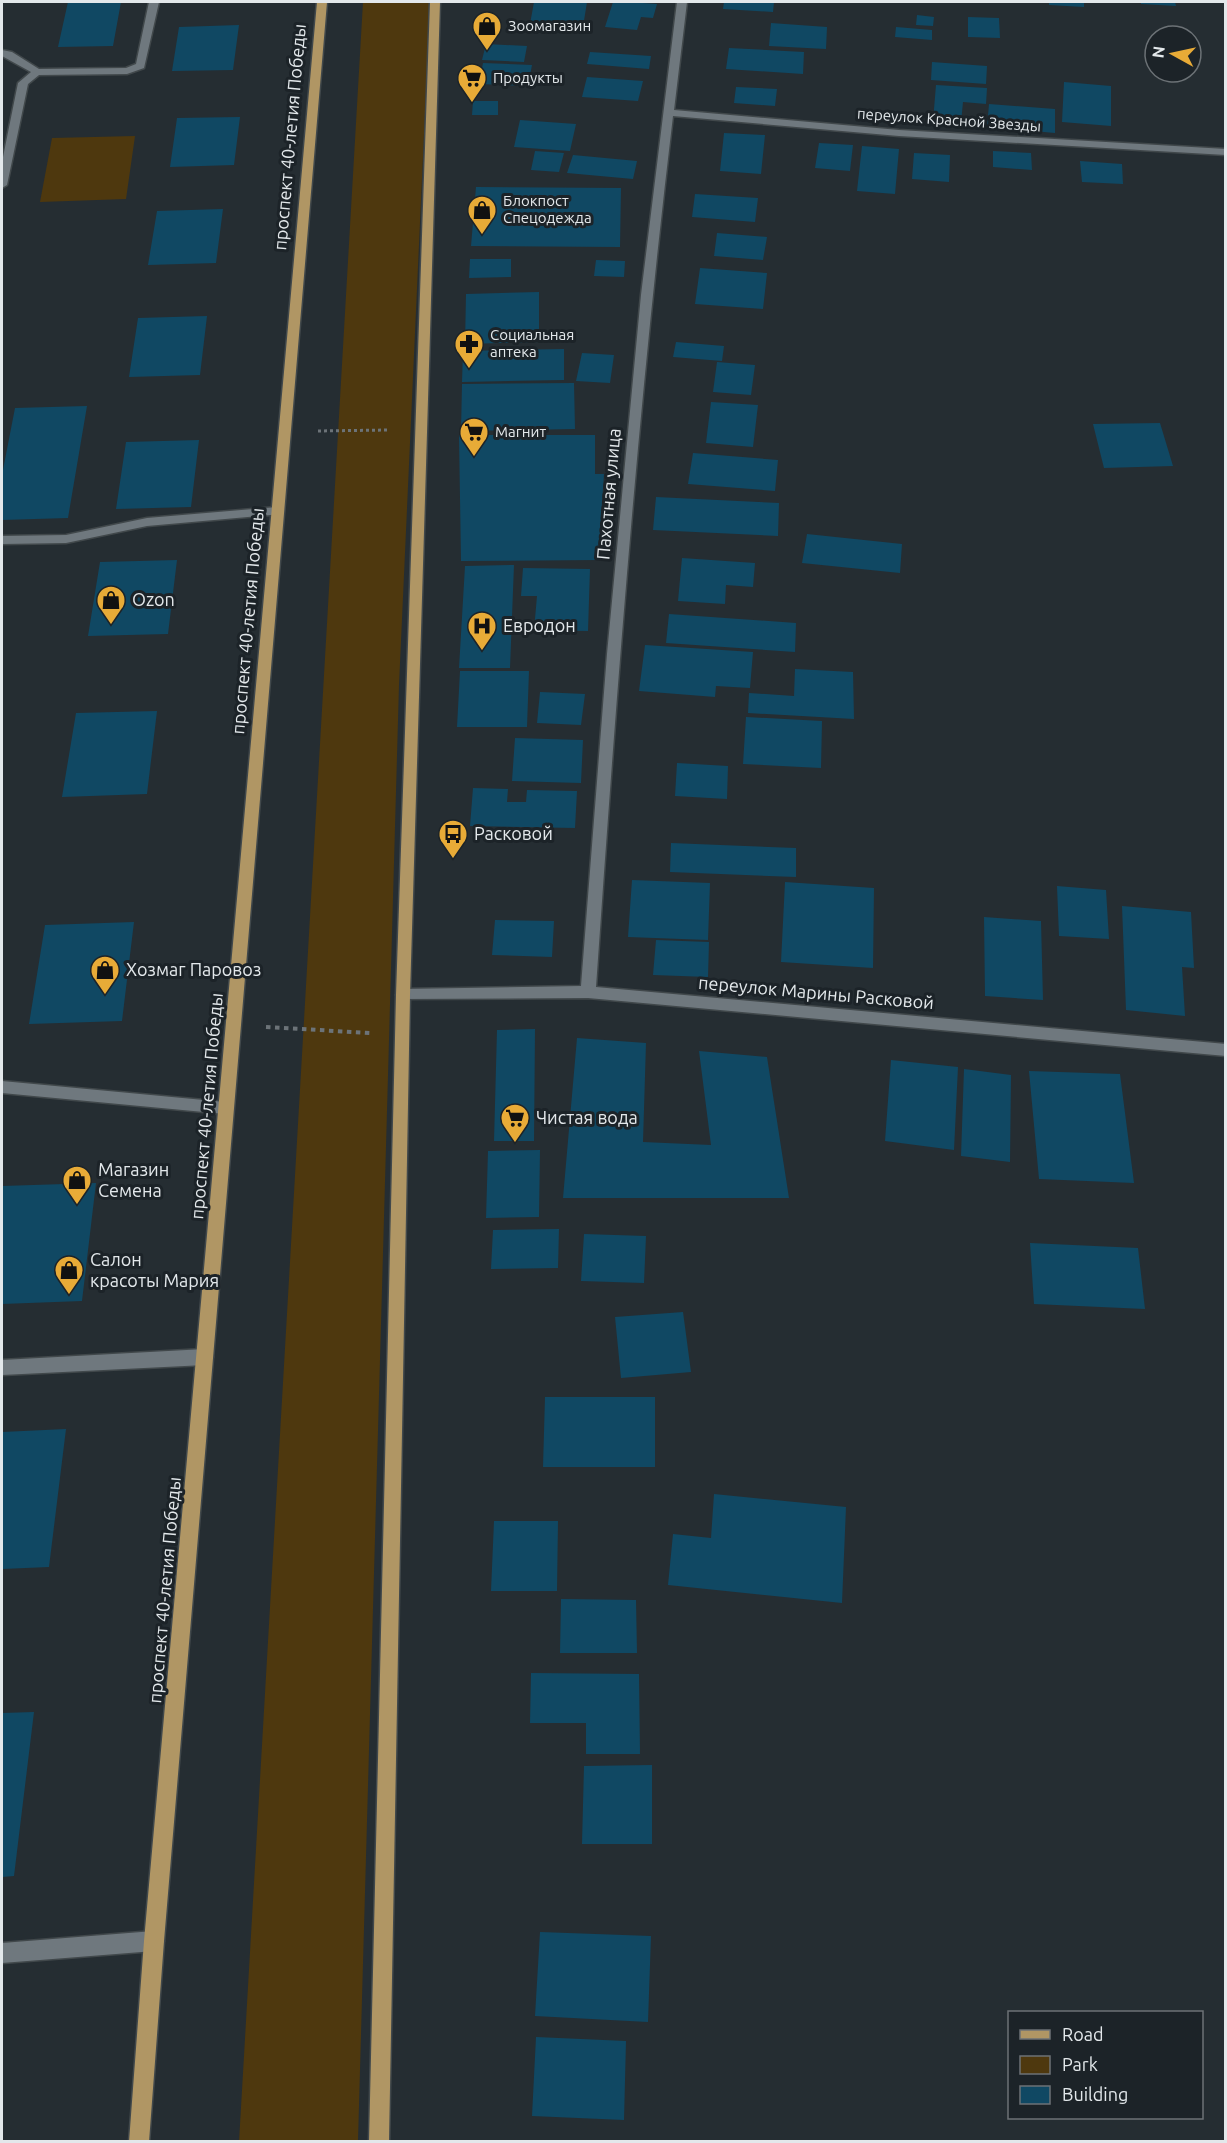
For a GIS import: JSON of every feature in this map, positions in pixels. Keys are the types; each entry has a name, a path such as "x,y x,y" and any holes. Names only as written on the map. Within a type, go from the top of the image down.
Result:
{"main road":[{"name":"проспект 40-летия Победы","path":"139,2142 225,1108 322,2"},
{"path":"379,2142 403,995 435,2"}],"street":[{"path":"2,54 9,54 37,72 127,71 141,66 154,2"},
{"name":"Пахотная улица","path":"588,992 621,562 646,295 682,2"},
{"path":"2,184 23,83 37,72"},
{"name":"переулок Красной Звезды","path":"670,113 899,133 1226,153"},
{"path":"2,540 66,539 147,522 277,511"},
{"name":"переулок Марины Расковой","path":"403,995 588,992 1226,1050"},
{"path":"2,1087 225,1108"},
{"path":"2,1368 205,1357"},
{"path":"2,1953 154,1941"}],"path":[{"path":"284,432 421,429"},
{"path":"233,1025 402,1034"}],"green space":[{"path":"363,2 430,2 399,685 358,2141 239,2142"},
{"path":"135,136 126,199 40,202 52,138"}],"building":[{"path":"68,2 121,2 113,46 58,47"},
{"path":"534,2 587,2 583,27 530,24"},
{"path":"613,2 657,4 653,18 641,17 637,30 605,27"},
{"path":"724,2 774,2 773,12 723,9"},
{"path":"1049,2 1084,2 1084,7 1049,5"},
{"path":"1141,2 1175,2 1176,6 1141,4"},
{"path":"917,15 934,17 933,26 916,25"},
{"path":"968,17 999,18 1000,38 968,37"},
{"path":"771,23 827,27 826,49 769,46"},
{"path":"239,25 233,70 172,71 179,27"},
{"path":"896,27 932,30 932,40 895,37"},
{"path":"486,44 527,46 524,62 482,60"},
{"path":"729,48 804,52 803,74 726,69"},
{"path":"590,52 651,56 649,69 587,64"},
{"path":"932,62 987,66 986,84 931,80"},
{"path":"483,63 532,65 528,86 479,84"},
{"path":"587,77 643,81 638,101 582,97"},
{"path":"1064,82 1111,86 1111,126 1062,122"},
{"path":"936,85 987,88 986,104 963,102 961,123 933,121"},
{"path":"736,87 777,89 775,106 734,103"},
{"path":"473,101 498,101 498,115 472,115"},
{"path":"989,104 1055,109 1055,133 987,127"},
{"path":"240,117 234,165 170,167 177,118"},
{"path":"520,120 576,124 570,151 514,147"},
{"path":"724,133 765,135 761,174 720,171"},
{"path":"819,143 853,145 850,171 815,168"},
{"path":"862,146 899,149 895,194 857,191"},
{"path":"535,151 564,153 559,172 531,170"},
{"path":"993,151 1031,153 1032,170 993,167"},
{"path":"914,153 950,155 949,182 912,179"},
{"path":"573,155 637,161 633,179 567,173"},
{"path":"1080,161 1122,164 1123,184 1082,182"},
{"path":"476,187 621,188 620,247 471,246"},
{"path":"695,194 758,198 755,222 692,217"},
{"path":"223,209 216,263 148,265 157,211"},
{"path":"717,233 767,237 763,260 714,256"},
{"path":"470,259 511,259 511,277 469,278"},
{"path":"596,260 625,261 624,277 594,276"},
{"path":"700,268 767,273 763,309 695,304"},
{"path":"539,292 539,342 465,344 466,294"},
{"path":"207,316 200,375 129,377 138,318"},
{"path":"676,342 724,346 722,361 673,357"},
{"path":"564,349 564,380 462,382 463,351"},
{"path":"582,353 614,355 610,383 576,381"},
{"path":"717,362 755,365 751,395 713,392"},
{"path":"574,383 575,429 461,431 462,384"},
{"path":"711,402 758,405 753,447 706,443"},
{"path":"87,406 68,518 2,520 2,475 15,408"},
{"path":"1160,423 1173,466 1104,468 1093,424"},
{"path":"459,435 595,435 595,474 604,474 598,560 461,561"},
{"path":"199,440 191,507 116,509 126,442"},
{"path":"693,453 778,460 775,491 688,484"},
{"path":"656,497 779,503 778,536 653,530"},
{"path":"807,534 902,544 900,573 802,563"},
{"path":"682,558 755,563 753,587 726,585 725,604 678,601"},
{"path":"177,560 168,634 88,636 100,562"},
{"path":"514,565 510,668 459,668 465,566"},
{"path":"523,568 590,569 588,631 534,630 537,596 521,596"},
{"path":"669,614 796,623 795,652 666,643"},
{"path":"645,645 753,652 750,688 716,686 715,697 639,691"},
{"path":"795,669 853,672 854,719 748,713 749,693 794,696"},
{"path":"460,671 529,671 527,727 457,727"},
{"path":"540,692 585,694 581,725 537,723"},
{"path":"157,711 147,794 62,797 76,713"},
{"path":"746,717 822,721 821,768 743,764"},
{"path":"515,738 583,740 581,783 512,781"},
{"path":"677,763 728,766 727,799 675,796"},
{"path":"473,788 508,789 507,802 526,802 527,790 577,791 575,828 470,826"},
{"path":"671,843 796,848 796,877 670,872"},
{"path":"632,880 710,883 708,940 628,937"},
{"path":"785,882 874,888 873,968 781,962"},
{"path":"1057,886 1106,890 1109,939 1059,936"},
{"path":"1122,906 1191,912 1194,968 1182,967 1185,1016 1126,1010"},
{"path":"984,917 1041,921 1043,1000 985,996"},
{"path":"495,920 554,921 552,957 492,955"},
{"path":"134,922 122,1021 29,1024 45,925"},
{"path":"656,940 709,942 708,977 653,975"},
{"path":"535,1029 534,1141 494,1141 497,1030"},
{"path":"577,1038 646,1043 643,1142 711,1145 699,1051 767,1057 789,1198 563,1198"},
{"path":"891,1060 958,1067 954,1150 885,1141"},
{"path":"964,1069 1011,1075 1010,1162 961,1156"},
{"path":"1029,1071 1120,1074 1134,1183 1039,1179"},
{"path":"540,1150 539,1217 486,1218 488,1151"},
{"path":"96,1183 82,1301 2,1304 2,1186"},
{"path":"559,1229 558,1268 491,1269 493,1230"},
{"path":"584,1234 646,1236 644,1283 581,1281"},
{"path":"1030,1243 1138,1248 1145,1309 1034,1304"},
{"path":"683,1312 691,1372 621,1378 615,1317"},
{"path":"545,1397 655,1397 655,1467 543,1467"},
{"path":"66,1429 49,1567 2,1569 2,1432"},
{"path":"714,1494 846,1507 842,1603 668,1585 673,1534 711,1538"},
{"path":"494,1521 558,1521 557,1591 491,1591"},
{"path":"561,1599 636,1600 637,1653 560,1653"},
{"path":"531,1673 639,1674 640,1754 586,1754 586,1723 530,1723"},
{"path":"34,1712 14,1876 2,1877 2,1713"},
{"path":"652,1765 652,1844 582,1844 584,1766"},
{"path":"540,1932 651,1936 648,2022 535,2016"},
{"path":"536,2037 626,2041 624,2120 532,2116"}],"place":[{"name":"Зоомагазин","path":"487,52"},
{"name":"Продукты","path":"472,104"},
{"name":"Блокпост Спецодежда","path":"482,236"},
{"name":"Социальная аптека","path":"469,370"},
{"name":"Магнит","path":"474,458"},
{"name":"Ozon","path":"111,626"},
{"name":"Евродон","path":"482,652"},
{"name":"Расковой","path":"453,860"},
{"name":"Хозмаг Паровоз","path":"105,996"},
{"name":"Чистая вода","path":"515,1144"},
{"name":"Магазин Семена","path":"77,1206"},
{"name":"Салон красоты Мария","path":"69,1296"}]}
